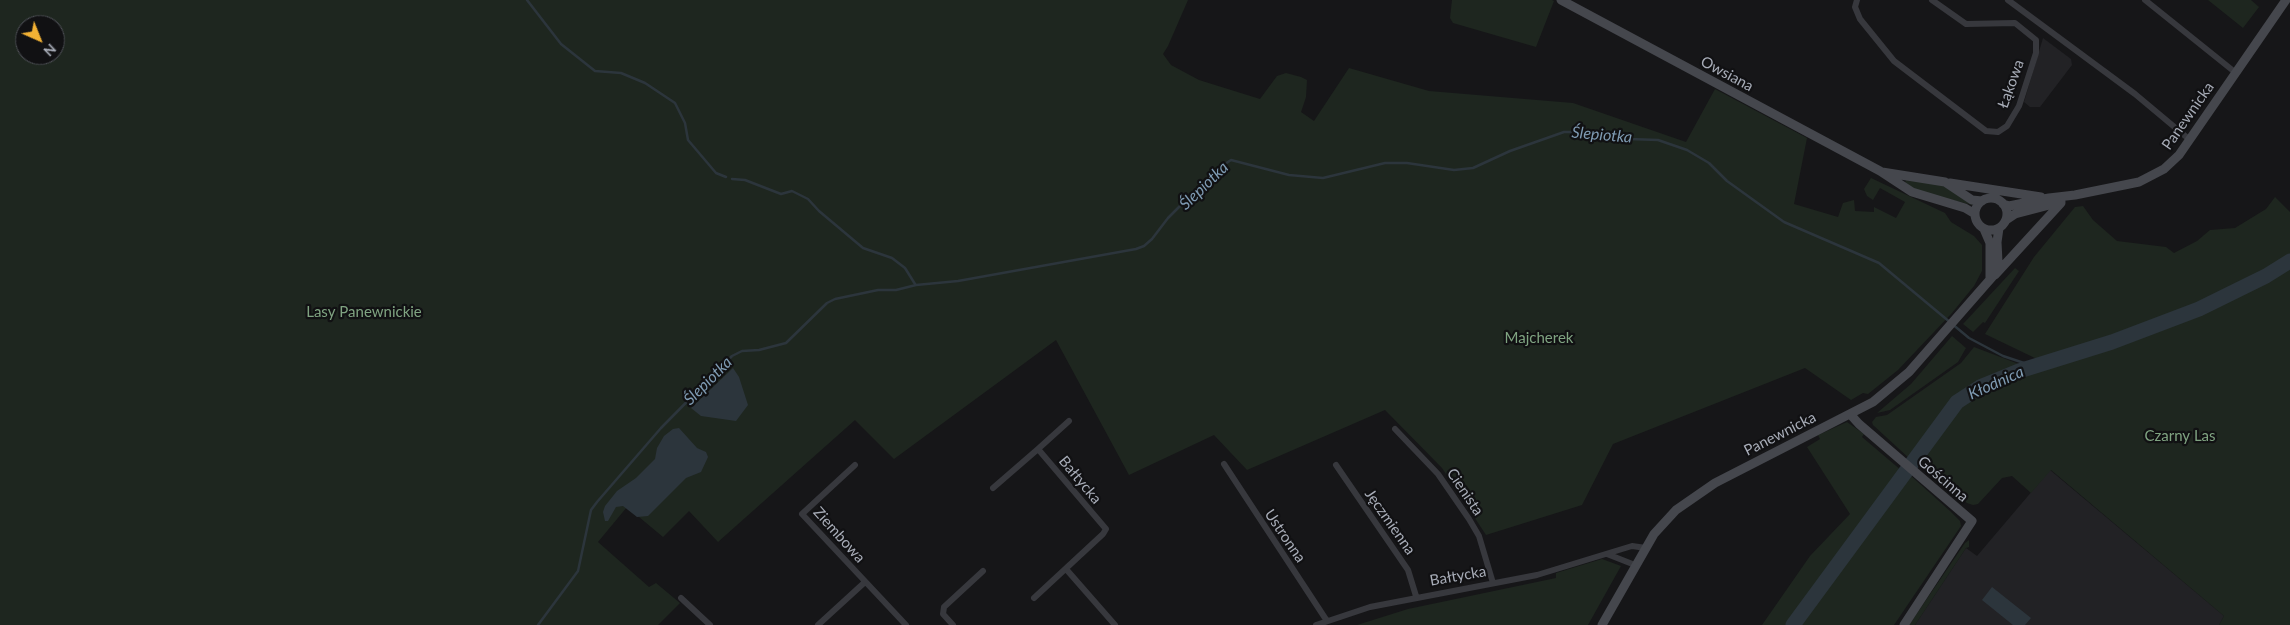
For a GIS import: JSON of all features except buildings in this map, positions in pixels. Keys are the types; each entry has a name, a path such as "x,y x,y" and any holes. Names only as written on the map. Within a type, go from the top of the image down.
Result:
{"street":[{"name":"Owsiana","path":"1561,0 1880,171 1902,186 1918,194 1966,208 1975,214"},
{"name":"Łąkowa","path":"1857,0 1855,7 1860,19 1894,61 1986,131 1998,132 2010,121 2019,106 2036,53 2036,40 2016,23 1966,24 1934,1"},
{"path":"2008,0 2123,84 2190,140"},
{"path":"2145,0 2236,73"},
{"name":"Panewnicka","path":"2003,204 2019,205 2049,198 2075,195 2139,182 2155,175 2173,162 2190,140 2286,0"},
{"name":"Owsiana","path":"1880,171 1944,182 1972,200 1982,202"},
{"path":"1902,186 1903,178 1908,175"},
{"path":"1944,182 2049,198"},
{"name":"Panewnicka","path":"2006,220 2015,214 2060,202 2075,195"},
{"path":"1984,229 1993,230 1999,228 2006,220 2006,210 2003,204 1992,199 1982,202 1975,214 1990,243 1992,278"},
{"name":"Panewnicka","path":"1602,625 1646,548 1665,521 1696,494 1879,398 1902,379 2060,202"},
{"path":"1992,278 1998,262 1997,242 1999,228"},
{"name":"Gościnna","path":"1850,414 1859,424 1972,521 1904,625"},
{"path":"993,488 1069,421"},
{"name":"Cienista","path":"1395,429 1438,474 1469,519 1479,536 1493,583"},
{"name":"Bałtycka","path":"1034,598 1104,534 1106,529 1038,449"},
{"name":"Ustronna","path":"1224,464 1327,620"},
{"name":"Ziembowa","path":"855,465 802,514 906,625"},
{"name":"Jęczmienna","path":"1336,465 1408,570 1416,596"},
{"name":"Bałtycka","path":"1316,625 1370,607 1416,596 1557,570 1636,545 1646,548"},
{"path":"1606,554 1636,565"},
{"path":"1066,569 1115,625"},
{"path":"953,625 943,614 944,607 983,571"},
{"name":"Ziembowa","path":"818,625 865,582"},
{"path":"681,598 710,625"}],"shaded area":[{"path":"2043,38 2071,59 2072,65 2040,107 2030,107 2024,102"},
{"path":"733,368 739,377 748,405 736,421 701,416 691,408"},
{"path":"679,428 697,448 706,452 708,457 701,472 686,478 648,516 637,517 623,506 616,507 608,521 605,521 603,512 605,506 617,491 636,478 655,459 657,448 664,436 673,429"},
{"path":"2050,470 2224,616 2219,625 1915,625 1966,548 1977,556"},
{"path":"1992,587 2031,618 2025,625 2013,625 1982,600"}],"green space":[{"name":"Lasy Panewnickie","path":"0,0 1188,0 1163,54 1171,65 1199,80 1260,99 1277,76 1286,73 1301,77 1307,80 1306,97 1301,112 1314,121 1349,68 1429,91 1573,103 1686,142 1715,89 1807,138 1794,204 1838,217 1843,203 1854,200 1855,211 1874,212 1874,207 1896,218 1905,202 1880,188 1873,200 1867,196 1864,189 1871,178 1945,213 1951,222 1974,236 1982,245 1982,271 1974,286 1952,313 1898,370 1868,394 1863,393 1851,400 1805,368 1613,444 1582,505 1486,535 1442,468 1385,410 1247,470 1214,435 1129,475 1056,340 894,459 855,420 718,542 689,511 663,537 627,507 598,542 649,587 656,583 680,603 658,625 0,625"},
{"path":"1452,0 1554,1 1536,47 1453,23 1450,18"},
{"path":"2208,0 2251,0 2259,7 2243,28"},
{"path":"1906,179 1943,185 1973,205 1922,193 1905,184"},
{"path":"2275,197 2290,212 2290,257 2198,307 2039,360 1985,334 2034,257 2075,207 2083,206 2093,220 2117,241 2166,247 2174,253 2197,241 2210,230 2235,228 2266,209"},
{"name":"Czarny Las","path":"2290,263 2290,625 2219,625 2224,616 2051,470 2031,493 2012,476 2002,478 1978,504 1973,505 1967,503 1918,461 1959,404 1982,389 2034,369 2107,347 2200,312 2267,278"},
{"path":"2015,268 2019,271 1985,323 1983,322 1973,332 1963,324"},
{"path":"1952,336 1966,348 1958,362 1890,410 1877,413 1911,384"},
{"path":"1974,347 2024,366 1977,385 1951,404 1911,460 1872,422 1876,417 1887,415 1961,363"},
{"path":"1847,422 1864,434 1862,437 1902,471 1788,625 1762,625 1810,556 1850,514 1807,447 1820,439 1818,435"},
{"path":"1910,475 1960,521 1961,526 1894,625 1797,625"},
{"path":"1969,540 1969,547 1966,548 1915,625 1909,625 1965,543"},
{"path":"1602,559 1621,566 1588,625 1357,625 1408,609 1556,578 1556,573"}],"waterway":[{"path":"527,0 561,44 595,71 621,73 645,83 675,103 685,123 688,140 716,173 726,177"},
{"name":"Ślepiotka","path":"538,625 578,571 591,510 661,428 732,356 742,351 759,350 786,343 827,303 835,299 878,290 896,290 916,285 958,281 1144,246 1152,239 1168,218 1216,170 1231,160 1289,175 1323,178 1385,163 1407,163 1454,170 1473,168 1510,151 1564,132 1589,132 1629,139 1658,140 1687,150 1709,163 1727,181 1784,222 1879,263 1969,338 2003,356 2033,366"},
{"path":"732,179 745,180 781,194 792,191 808,199 819,211 863,248 892,258 905,268 915,284"},
{"name":"Kłodnica","path":"1793,625 1957,402 1980,387 2019,371 2112,342 2199,309 2266,276 2290,261"}],"park label":[{"name":"Majcherek","path":"1539,338"}]}
